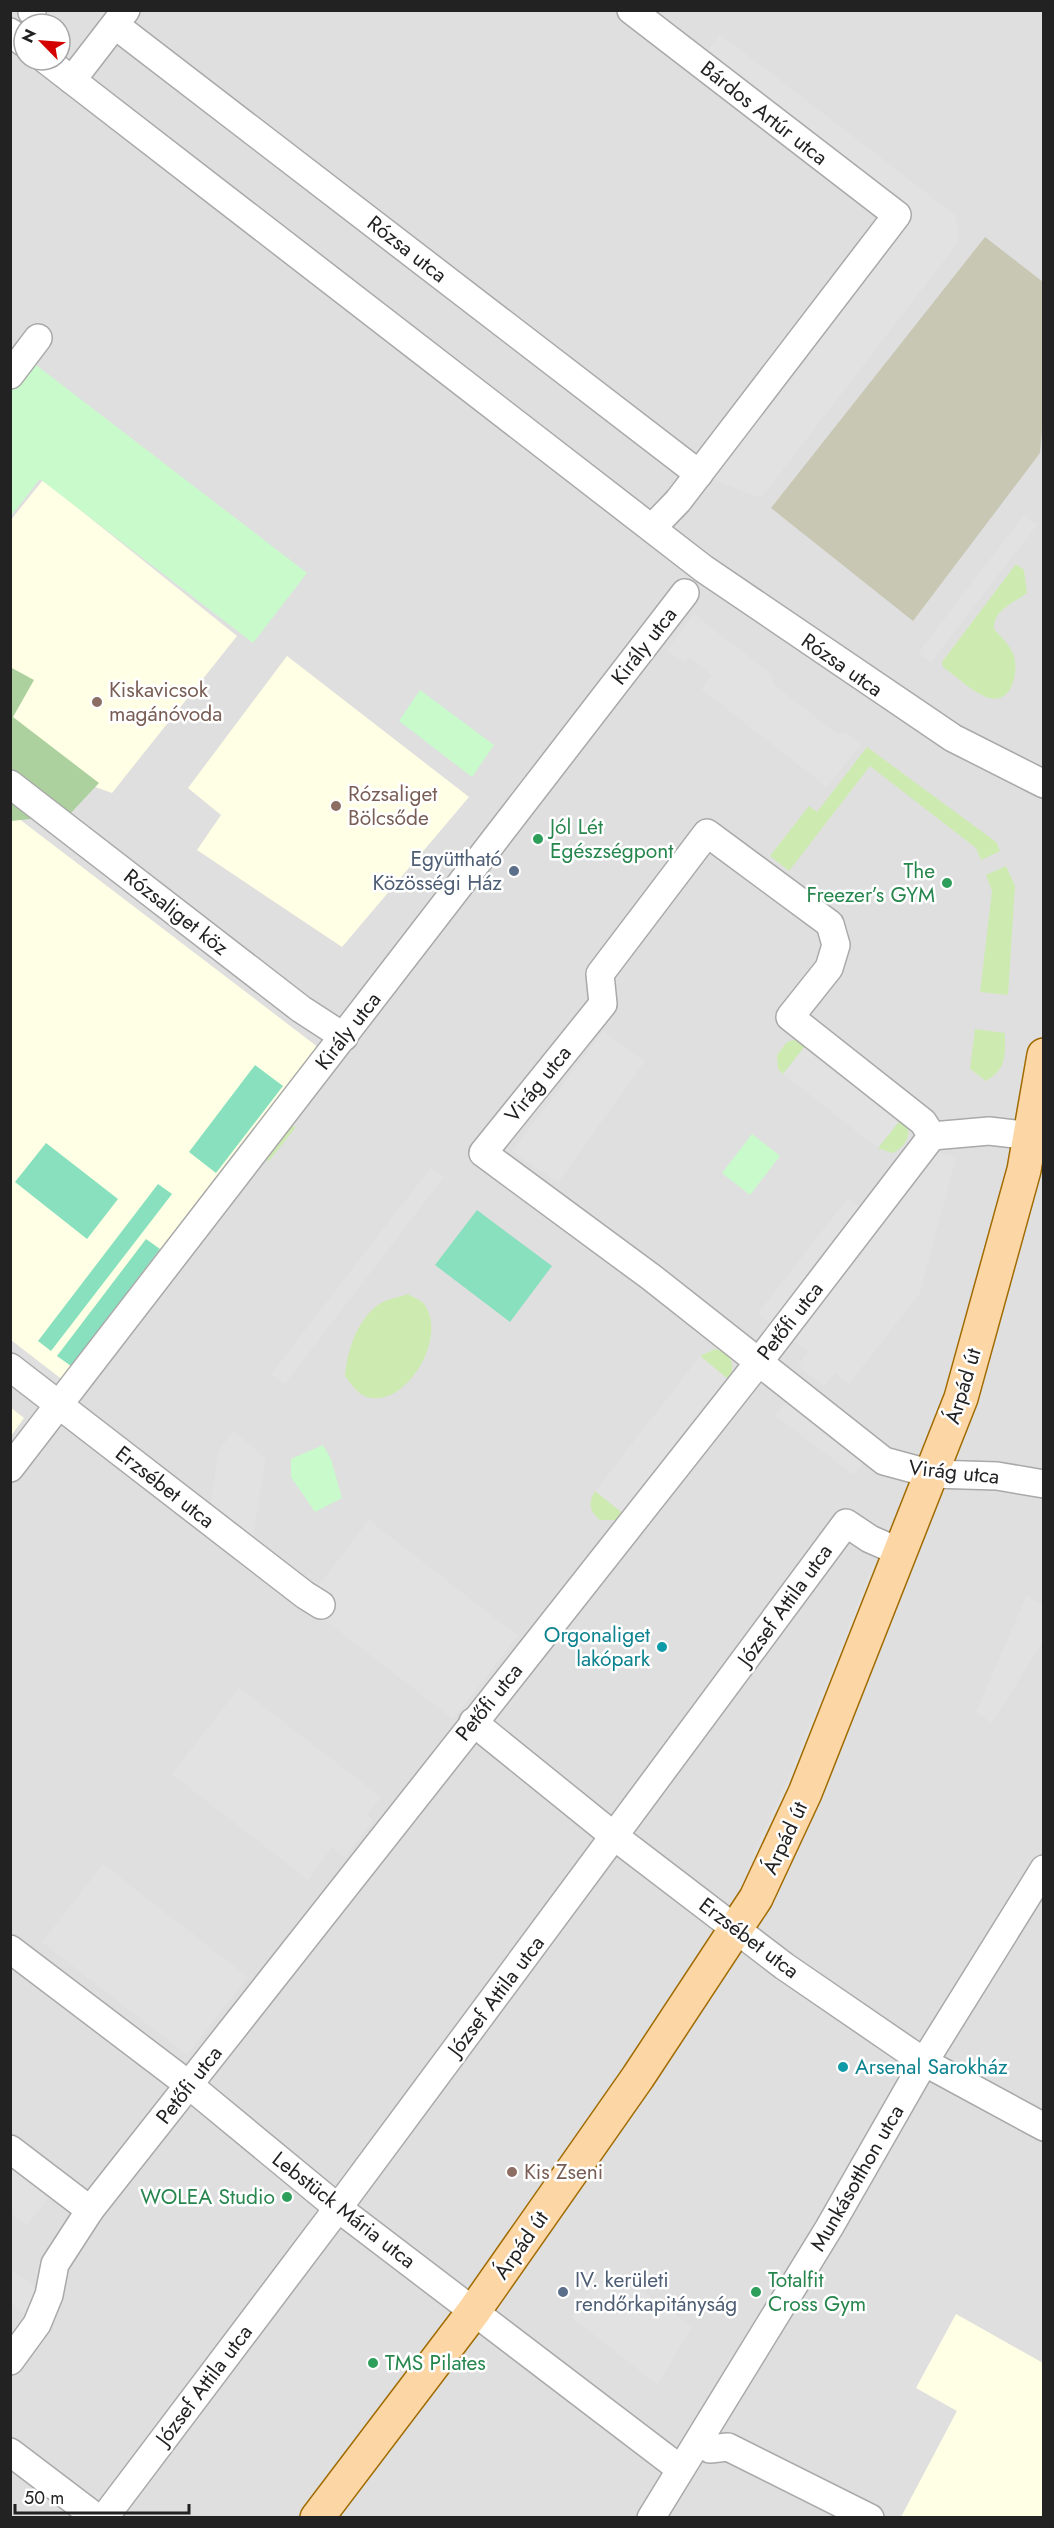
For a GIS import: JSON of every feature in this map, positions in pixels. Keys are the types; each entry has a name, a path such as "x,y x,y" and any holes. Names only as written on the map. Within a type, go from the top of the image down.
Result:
{"main road":[{"name":"Árpád út","path":"317,2517 474,2311 638,2078 756,1898 806,1793 961,1398 1010,1225 1032,1136 1044,1055"}],"street":[{"name":"Bárdos Artúr utca","path":"631,10 897,215 699,474"},
{"name":"Rózsa utca","path":"72,80 121,18 699,474"},
{"name":"Rózsa utca","path":"62,72 717,578 901,705 953,738 1044,784"},
{"path":"10,375 38,338"},
{"path":"652,528 673,507 699,474"},
{"name":"Király utca","path":"10,1468 685,593"},
{"name":"Rózsaliget köz","path":"10,784 302,1009 344,1037"},
{"name":"Virág utca","path":"932,1136 923,1122 790,1017 829,968 836,945 831,924 707,833 600,974 603,1004 483,1153 651,1278 884,1461 932,1474 997,1476 1044,1484"},
{"path":"932,1136 989,1131 1032,1136"},
{"name":"Petőfi utca","path":"10,2361 36,2324 49,2295 55,2264 90,2210 758,1363 932,1136"},
{"name":"Erzsébet utca","path":"10,1367 321,1605"},
{"name":"József Attila utca","path":"104,2517 338,2208 846,1523 870,1539 902,1553"},
{"name":"Erzsébet utca","path":"473,1722 614,1836 737,1930 924,2062 1044,2127"},
{"name":"Munkásotthon utca","path":"651,2517 679,2468 829,2228 924,2062 1044,1869"},
{"name":"Lebstück Mária utca","path":"10,1949 189,2085 338,2208 679,2468"},
{"path":"10,2149 90,2210"},
{"path":"710,2450 728,2447 870,2517"},
{"path":"10,2452 98,2517"}],"shaded area":[{"path":"11,11 1043,11 1043,2517 11,2517"},
{"path":"720,34 955,215 959,229 956,245 761,498 699,474 897,215 698,62"},
{"path":"985,237 1043,282 1044,408 1040,453 913,621 771,508"},
{"name":"Kiskavicsok magánóvoda","path":"43,480 237,636 112,793 79,781 11,768 10,521"},
{"path":"1024,515 1037,525 931,662 918,653"},
{"path":"694,614 772,675 773,684 837,734 846,733 861,744 827,787 701,689 712,675 689,657 684,663 667,650"},
{"name":"Rózsaliget Bölcsőde","path":"287,656 469,797 342,947 197,850 221,815 188,788"},
{"path":"10,812 323,1051 68,1384 11,1340"},
{"path":"603,1031 645,1061 558,1183 512,1151"},
{"path":"806,1045 901,1119 878,1148 783,1074"},
{"path":"934,1151 956,1157 920,1293 849,1384 835,1373 824,1386 798,1366 808,1352 758,1313 848,1198 880,1222"},
{"path":"431,1167 444,1177 285,1384 271,1374"},
{"path":"700,1356 729,1380 624,1514 595,1491"},
{"path":"786,1402 865,1461 854,1475 775,1416"},
{"path":"10,1407 24,1418 11,1436 10,1436"},
{"path":"233,1431 266,1458 252,1542 210,1508 218,1452"},
{"path":"369,1520 518,1636 453,1719 304,1604"},
{"path":"875,1560 881,1562 784,1804 757,1861 751,1858 786,1783"},
{"path":"1027,1595 1043,1606 1043,1641 992,1723 976,1712"},
{"path":"239,1688 381,1797 367,1815 373,1820 345,1857 332,1847 308,1880 172,1774"},
{"path":"103,1864 248,1977 187,2055 42,1942"},
{"path":"10,2162 52,2193 27,2226 11,2213"},
{"path":"608,2266 692,2327 658,2385 571,2317"},
{"path":"10,2270 37,2288 28,2316 11,2303"},
{"path":"956,2314 1043,2363 1043,2517 901,2517 957,2411 916,2388"}],"green space":[{"path":"10,345 307,573 253,643 40,479 11,516"},
{"path":"1016,564 1024,570 1027,593 1001,612 994,629 1014,656 1014,679 1007,693 995,699 986,697 969,687 943,667 942,662"},
{"path":"10,667 34,680 13,717 99,783 69,815 11,821"},
{"path":"420,690 494,745 472,777 399,721"},
{"path":"867,747 996,842 1000,851 981,860 976,848 870,766 789,871 770,856 809,806 817,812"},
{"path":"1006,866 1015,886 1008,995 980,992 992,891 986,875"},
{"path":"975,1029 1005,1033 1003,1061 998,1071 986,1081 970,1069"},
{"path":"794,1040 806,1045 783,1074 778,1069 777,1055 787,1042"},
{"path":"255,1065 283,1086 216,1173 189,1152"},
{"path":"901,1119 908,1128 907,1138 902,1147 892,1153 878,1148"},
{"path":"290,1126 296,1127 269,1161 264,1160"},
{"path":"752,1134 780,1156 750,1195 722,1173"},
{"path":"46,1143 118,1199 87,1239 15,1182"},
{"path":"158,1184 172,1194 51,1351 38,1341"},
{"path":"477,1210 552,1266 510,1322 435,1265"},
{"path":"146,1239 160,1249 71,1366 57,1356"},
{"path":"408,1294 424,1304 430,1317 431,1333 428,1349 421,1364 400,1390 387,1396 373,1398 364,1396 345,1376 348,1355 356,1333 361,1323 376,1307 385,1301"},
{"path":"715,1349 725,1353 731,1360 732,1369 729,1380 700,1356"},
{"path":"323,1445 331,1459 342,1498 315,1512 291,1477 291,1459"},
{"path":"595,1491 624,1514 616,1520 600,1520 591,1507 591,1499"}],"place":[{"name":"Kiskavicsok magánóvoda","path":"97,702"},
{"name":"Rózsaliget Bölcsőde","path":"336,806"},
{"name":"Jól Lét Egészségpont","path":"538,839"},
{"name":"Együttható Közösségi Ház","path":"514,871"},
{"name":"The Freezer’s GYM","path":"947,883"},
{"name":"Orgonaliget lakópark","path":"662,1647"},
{"name":"Arsenal Sarokház","path":"843,2067"},
{"name":"Kis Zseni","path":"512,2172"},
{"name":"WOLEA Studio","path":"287,2197"},
{"name":"IV. kerületi rendőrkapitányság","path":"563,2292"},
{"name":"Totalfit Cross Gym","path":"756,2292"},
{"name":"TMS Pilates","path":"373,2363"}]}
